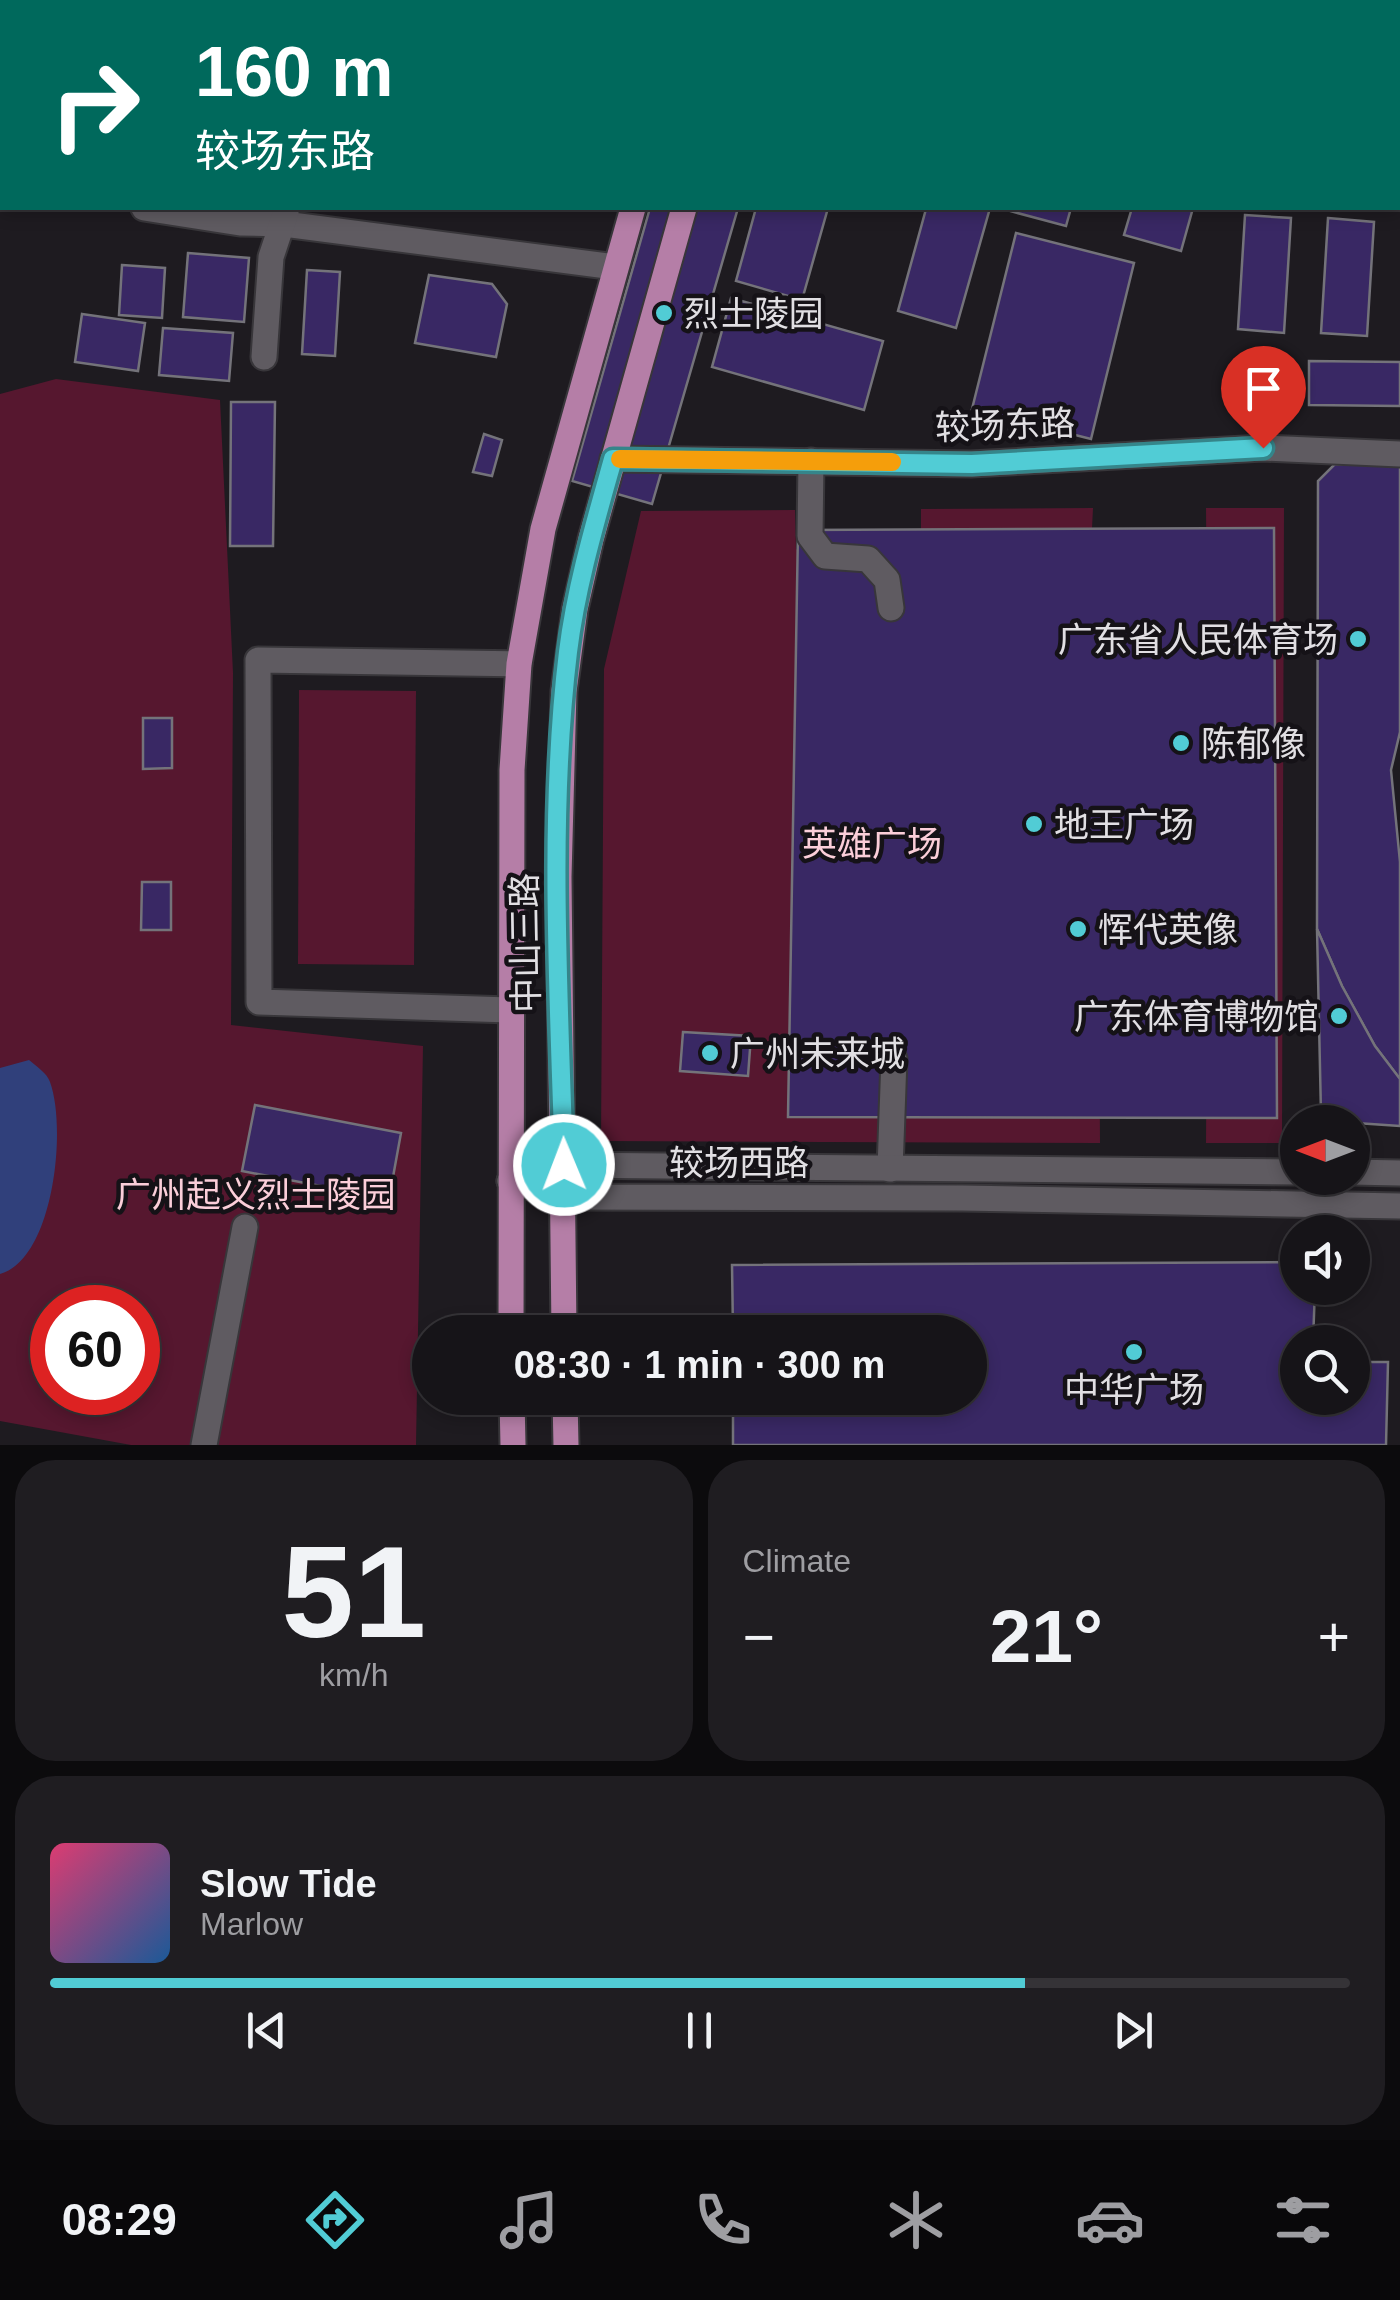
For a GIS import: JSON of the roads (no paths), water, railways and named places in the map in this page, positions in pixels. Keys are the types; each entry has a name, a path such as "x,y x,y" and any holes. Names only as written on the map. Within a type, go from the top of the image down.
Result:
{"main road":[{"name":"中山三路","path":"511,1315 512,770 519,664 543,529 632,210"},
{"name":"中山三路","path":"564,1315 559,877 564,690 579,592 683,210"},
{"path":"512,1415 512,1445"},
{"path":"565,1415 566,1445"}],"street":[{"path":"157,210 240,223 286,216 615,268"},
{"path":"264,358 271,257 286,216"},
{"name":"较场东路","path":"613,459 972,464 1263,448 1400,454"},
{"path":"810,460 810,536 825,556 868,558 887,580 891,608"},
{"path":"510,1010 259,1002 258,660 519,664"},
{"path":"890,1169 894,1059"},
{"name":"较场西路","path":"510,1182 564,1165 1280,1172"},
{"path":"1370,1172 1400,1173"},
{"name":"较场西路","path":"510,1182 563,1197 962,1198 1400,1206"},
{"path":"204,1445 245,1227"}],"water":[{"path":"29,1060 50,1082 55,1103 52,1190 33,1244 18,1263 0,1274 0,1068"}],"place":[{"name":"烈士陵园","path":"664,313"},
{"name":"广东省人民体育场","path":"1358,639"},
{"name":"陈郁像","path":"1181,743"},
{"name":"地王广场","path":"1034,824"},
{"name":"恽代英像","path":"1078,929"},
{"name":"广东体育博物馆","path":"1339,1016"},
{"name":"广州未来城","path":"710,1053"},
{"name":"中华广场","path":"1134,1352"}],"park label":[{"name":"英雄广场","path":"872,843"},
{"name":"广州起义烈士陵园","path":"256,1194"}]}
